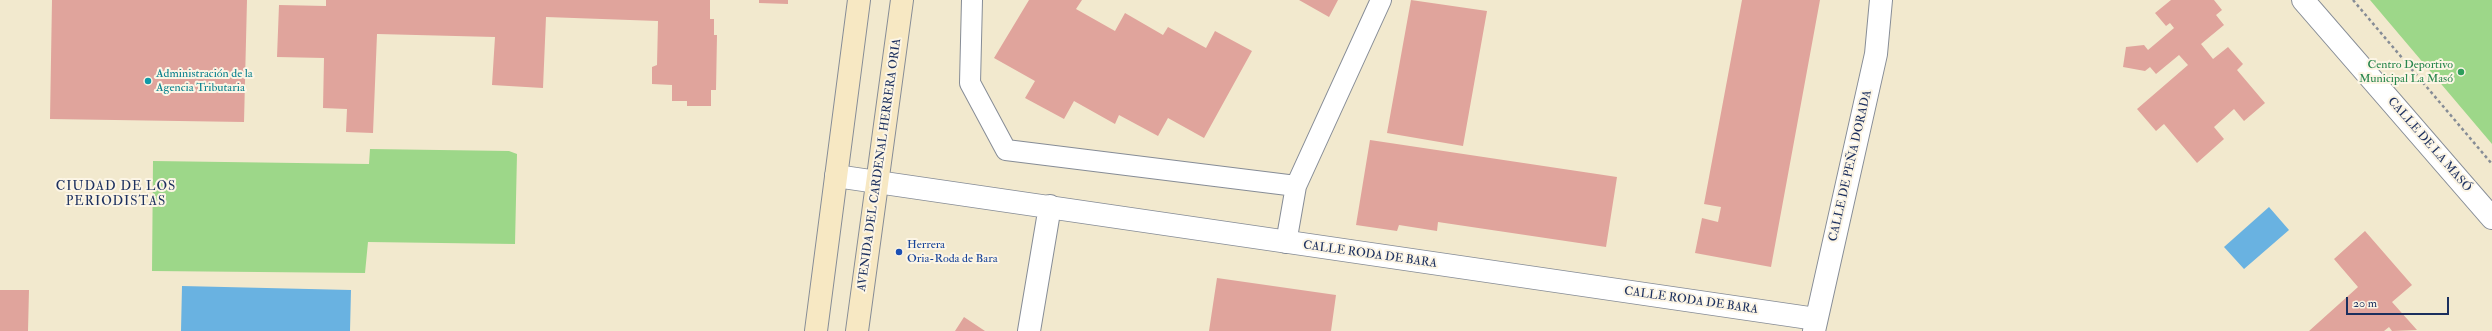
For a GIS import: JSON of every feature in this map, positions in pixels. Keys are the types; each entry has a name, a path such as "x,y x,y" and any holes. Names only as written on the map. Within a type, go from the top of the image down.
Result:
{"main road":[{"path":"816,331 859,0"},
{"name":"AVENIDA DEL CARDENAL HERRERA ORIA","path":"857,331 902,0"}],"street":[{"name":"CALLE DE PEÑA DORADA","path":"1815,325 1876,54 1880,0"},
{"name":"CALLE DE LA MASÓ","path":"2304,0 2492,218"},
{"name":"CALLE RODA DE BARA","path":"836,176 1050,206 1815,325"},
{"path":"1029,331 1050,206"}],"lane":[{"path":"972,0 970,83 1006,150 1296,186"},
{"path":"1286,243 1296,186 1381,0"}],"path":[{"path":"2352,0 2492,164"}],"green space":[{"name":"Centro Deportivo Municipal La Masó","path":"2370,0 2492,0 2492,144"},
{"path":"370,149 509,151 517,154 515,244 368,242 365,273 152,271 153,161 369,164"}],"water":[{"path":"2269,207 2289,230 2244,269 2224,247"},
{"path":"182,286 351,290 350,331 181,331"}],"building":[{"name":"Administración de la Agencia Tributaria","path":"52,0 247,0 244,122 50,119"},
{"path":"326,0 710,0 710,19 714,19 714,35 717,35 716,90 711,90 711,106 687,106 687,101 672,101 672,85 652,84 652,67 657,65 658,21 546,17 543,88 492,85 495,37 377,34 373,133 346,132 347,109 323,108 324,58 277,57 279,5 326,6"},
{"path":"759,0 788,0 788,4 759,3"},
{"path":"1029,0 1082,0 1076,9 1115,31 1125,13 1163,35 1168,27 1206,48 1215,31 1252,51 1204,138 1168,118 1158,136 1119,115 1115,124 1074,101 1064,119 1025,98 1035,81 994,58"},
{"path":"1299,0 1338,0 1329,17"},
{"path":"1411,0 1487,11 1463,146 1387,133"},
{"path":"1742,0 1820,0 1771,267 1695,253 1702,218 1718,222 1721,207 1704,204"},
{"path":"2171,0 2214,0 2222,10 2216,15 2224,25 2201,44 2213,59 2228,47 2243,64 2237,70 2265,103 2244,121 2234,109 2214,127 2224,139 2197,163 2164,124 2156,131 2137,109 2188,65 2179,55 2156,74 2150,67 2145,71 2123,67 2126,47 2144,45 2148,50 2174,28 2170,23 2166,26 2155,13"},
{"path":"1370,140 1617,177 1606,247 1438,222 1437,231 1399,225 1397,231 1356,225"},
{"path":"2365,231 2412,285 2392,302 2417,330 2392,331 2389,327 2384,331 2309,331 2358,287 2334,259"},
{"path":"1217,278 1336,295 1331,331 1209,331"},
{"path":"0,290 29,290 28,331 0,331"},
{"path":"964,317 985,331 955,331"}],"place":[{"name":"Centro Deportivo Municipal La Masó","path":"2461,72"},
{"name":"Administración de la Agencia Tributaria","path":"148,81"},
{"name":"Herrera Oria-Roda de Bara","path":"899,252"}],"district":[{"name":"CIUDAD DE LOS PERIODISTAS","path":"116,194"}]}
